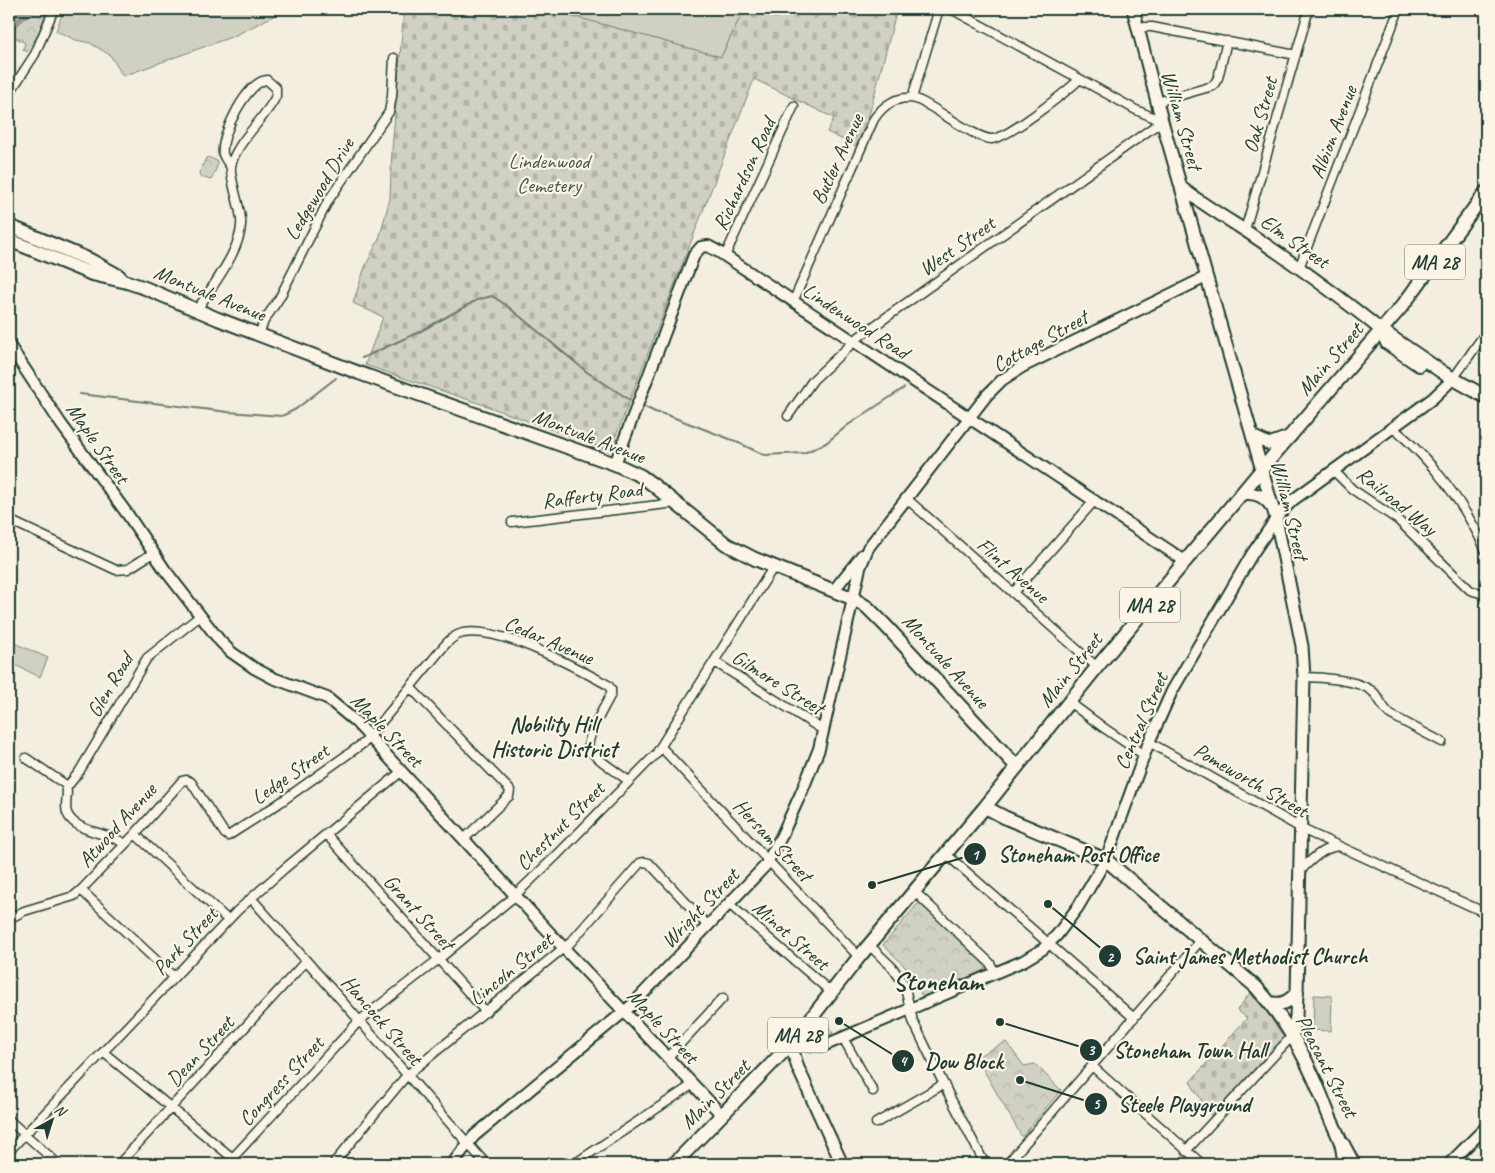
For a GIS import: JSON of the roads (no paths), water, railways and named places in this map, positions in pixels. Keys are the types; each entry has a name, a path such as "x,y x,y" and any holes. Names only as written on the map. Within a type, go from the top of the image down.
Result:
{"main road":[{"name":"William Street","path":"1133,9 1162,121 1274,514 1302,646 1304,677 1297,993 1296,1017 1292,1036"},
{"name":"Elm Street","path":"1182,188 1195,199 1299,268 1449,377 1486,397"},
{"name":"Main Street","path":"674,1164 791,1044 859,956 985,807 1097,667 1290,436 1382,330 1486,192"},
{"name":"Montvale Avenue","path":"9,226 90,260 127,282"},
{"name":"Montvale Avenue","path":"9,240 92,274 127,282 359,373 615,464 641,476 722,541 755,559 834,590 867,607 1017,767"},
{"path":"1252,436 1269,444 1290,436"},
{"path":"1240,496 1249,493 1256,494 1268,502 1274,514"},
{"name":"Pleasant Street","path":"985,807 1006,818 1106,860 1251,983 1271,1003 1311,1068 1330,1116 1354,1164"},
{"path":"1271,1003 1287,1002 1297,993"},
{"path":"791,1044 798,1068 837,1162"},
{"name":"Pleasant Street","path":"1341,1139 1344,1164"}],"street":[{"path":"9,94 35,54 54,9"},
{"path":"939,9 912,98 982,136 994,139 1001,137 1064,93 1080,79"},
{"path":"952,9 1136,110 1162,121"},
{"name":"Oak Street","path":"1244,230 1309,9"},
{"name":"Albion Avenue","path":"1299,268 1399,9"},
{"path":"1138,27 1150,27 1227,41 1296,56"},
{"path":"1157,102 1207,89 1215,84 1219,76 1227,41"},
{"name":"Ledgewood Drive","path":"260,335 264,321 280,297 328,201 388,112 392,96 394,58"},
{"path":"197,310 229,259 242,228 242,218 231,168 224,156 226,132 233,117 253,88 261,80 268,80 276,88 276,96 241,147 231,168"},
{"name":"Butler Avenue","path":"793,302 874,119 890,103 903,98 912,98"},
{"name":"Richardson Road","path":"725,256 794,106"},
{"name":"West Street","path":"788,416 813,380 853,341 1162,121"},
{"name":"Lindenwood Road","path":"615,464 697,251 702,246 708,246 1095,500 1185,562"},
{"name":"Cottage Street","path":"834,590 996,386 1012,373 1206,277"},
{"name":"Central Street","path":"791,1044 821,1046 843,1038 1029,958 1049,944 1073,914 1106,860 1144,755 1166,703 1274,514 1438,394 1449,377 1486,332"},
{"name":"Maple Street","path":"9,345 11,352 153,553 220,641 240,659 254,668 273,678 327,698 350,716 722,1116"},
{"name":"Railroad Way","path":"1392,427 1445,483 1472,523 1486,550"},
{"name":"Railroad Way","path":"1333,470 1360,496 1398,520 1470,590 1480,593 1486,592"},
{"name":"Flint Avenue","path":"906,498 1097,667"},
{"path":"1013,593 1095,500"},
{"name":"Rafferty Road","path":"512,522 676,503"},
{"path":"9,520 116,570 128,569 153,553"},
{"name":"Cottage Street","path":"854,599 860,568 868,548"},
{"name":"Chestnut Street","path":"360,1021 516,895 662,748 774,566"},
{"name":"Wright Street","path":"452,1164 474,1136 624,1012 768,861 802,791 819,749 854,599"},
{"name":"Glen Road","path":"67,787 79,772 145,660 200,616"},
{"name":"Cedar Avenue","path":"370,737 444,646 459,634 470,632 496,635 528,646 610,687 612,694 590,738 588,747 593,754 629,781"},
{"name":"Gilmore Street","path":"715,662 823,730"},
{"path":"1304,677 1331,680 1368,688 1376,694 1384,710 1442,742"},
{"path":"410,687 510,790 509,796 464,839"},
{"path":"1069,702 1144,755"},
{"name":"Ledge Street","path":"185,780 190,781 196,789 227,836 234,834 278,804 370,737"},
{"name":"Pomeworth Street","path":"1149,742 1300,828 1486,913"},
{"name":"Hersam Street","path":"662,748 859,956"},
{"path":"26,758 67,787 66,808 73,822 125,844"},
{"name":"Park Street","path":"9,1151 228,920 251,898 402,771"},
{"name":"Atwood Avenue","path":"174,977 81,890 135,834 178,783 185,780"},
{"path":"135,834 228,920"},
{"name":"Grant Street","path":"327,835 486,1012"},
{"path":"1299,872 1322,852 1338,846"},
{"path":"946,854 1134,1018"},
{"name":"Lincoln Street","path":"333,1164 407,1076 564,948 639,864 644,862 650,864 708,926"},
{"path":"9,919 30,909 74,896 81,890"},
{"path":"915,892 990,963 995,973"},
{"name":"Hancock Street","path":"251,898 486,1164"},
{"name":"Minot Street","path":"729,904 831,992"},
{"path":"1007,1164 1201,940"},
{"path":"869,945 897,972 907,990 913,1021 985,1164"},
{"name":"Dean Street","path":"119,1164 306,961"},
{"path":"667,1058 723,998"},
{"name":"Congress Street","path":"230,1161 360,1021"},
{"path":"1186,1150 1292,1036"},
{"path":"843,1038 873,1091"},
{"path":"103,1052 171,1108 230,1161 240,1164"},
{"path":"1092,1066 1202,1164"},
{"path":"876,1123 944,1084"},
{"path":"574,1164 692,1085"},
{"path":"9,1120 58,1164"},
{"path":"1449,1164 1486,1127"}],"water":[{"path":"9,9 36,9 9,32"}],"waterway":[{"path":"362,358 419,332 477,300 492,296 506,305 587,372 630,400"},
{"path":"80,394 228,412 282,416 296,409 336,378"},
{"path":"643,406 735,441 764,455 804,453 826,443 848,425 904,388"}],"place":[{"name":"Stoneham Post Office","path":"872,885"},
{"name":"Saint James Methodist Church","path":"1048,904"},
{"name":"Dow Block","path":"839,1021"},
{"name":"Stoneham Town Hall","path":"1000,1022"},
{"name":"Steele Playground","path":"1020,1080"}],"district":[{"name":"Nobility Hill Historic District","path":"554,738"},
{"name":"Stoneham","path":"938,981"}],"park label":[{"name":"Lindenwood Cemetery","path":"549,173"}]}
